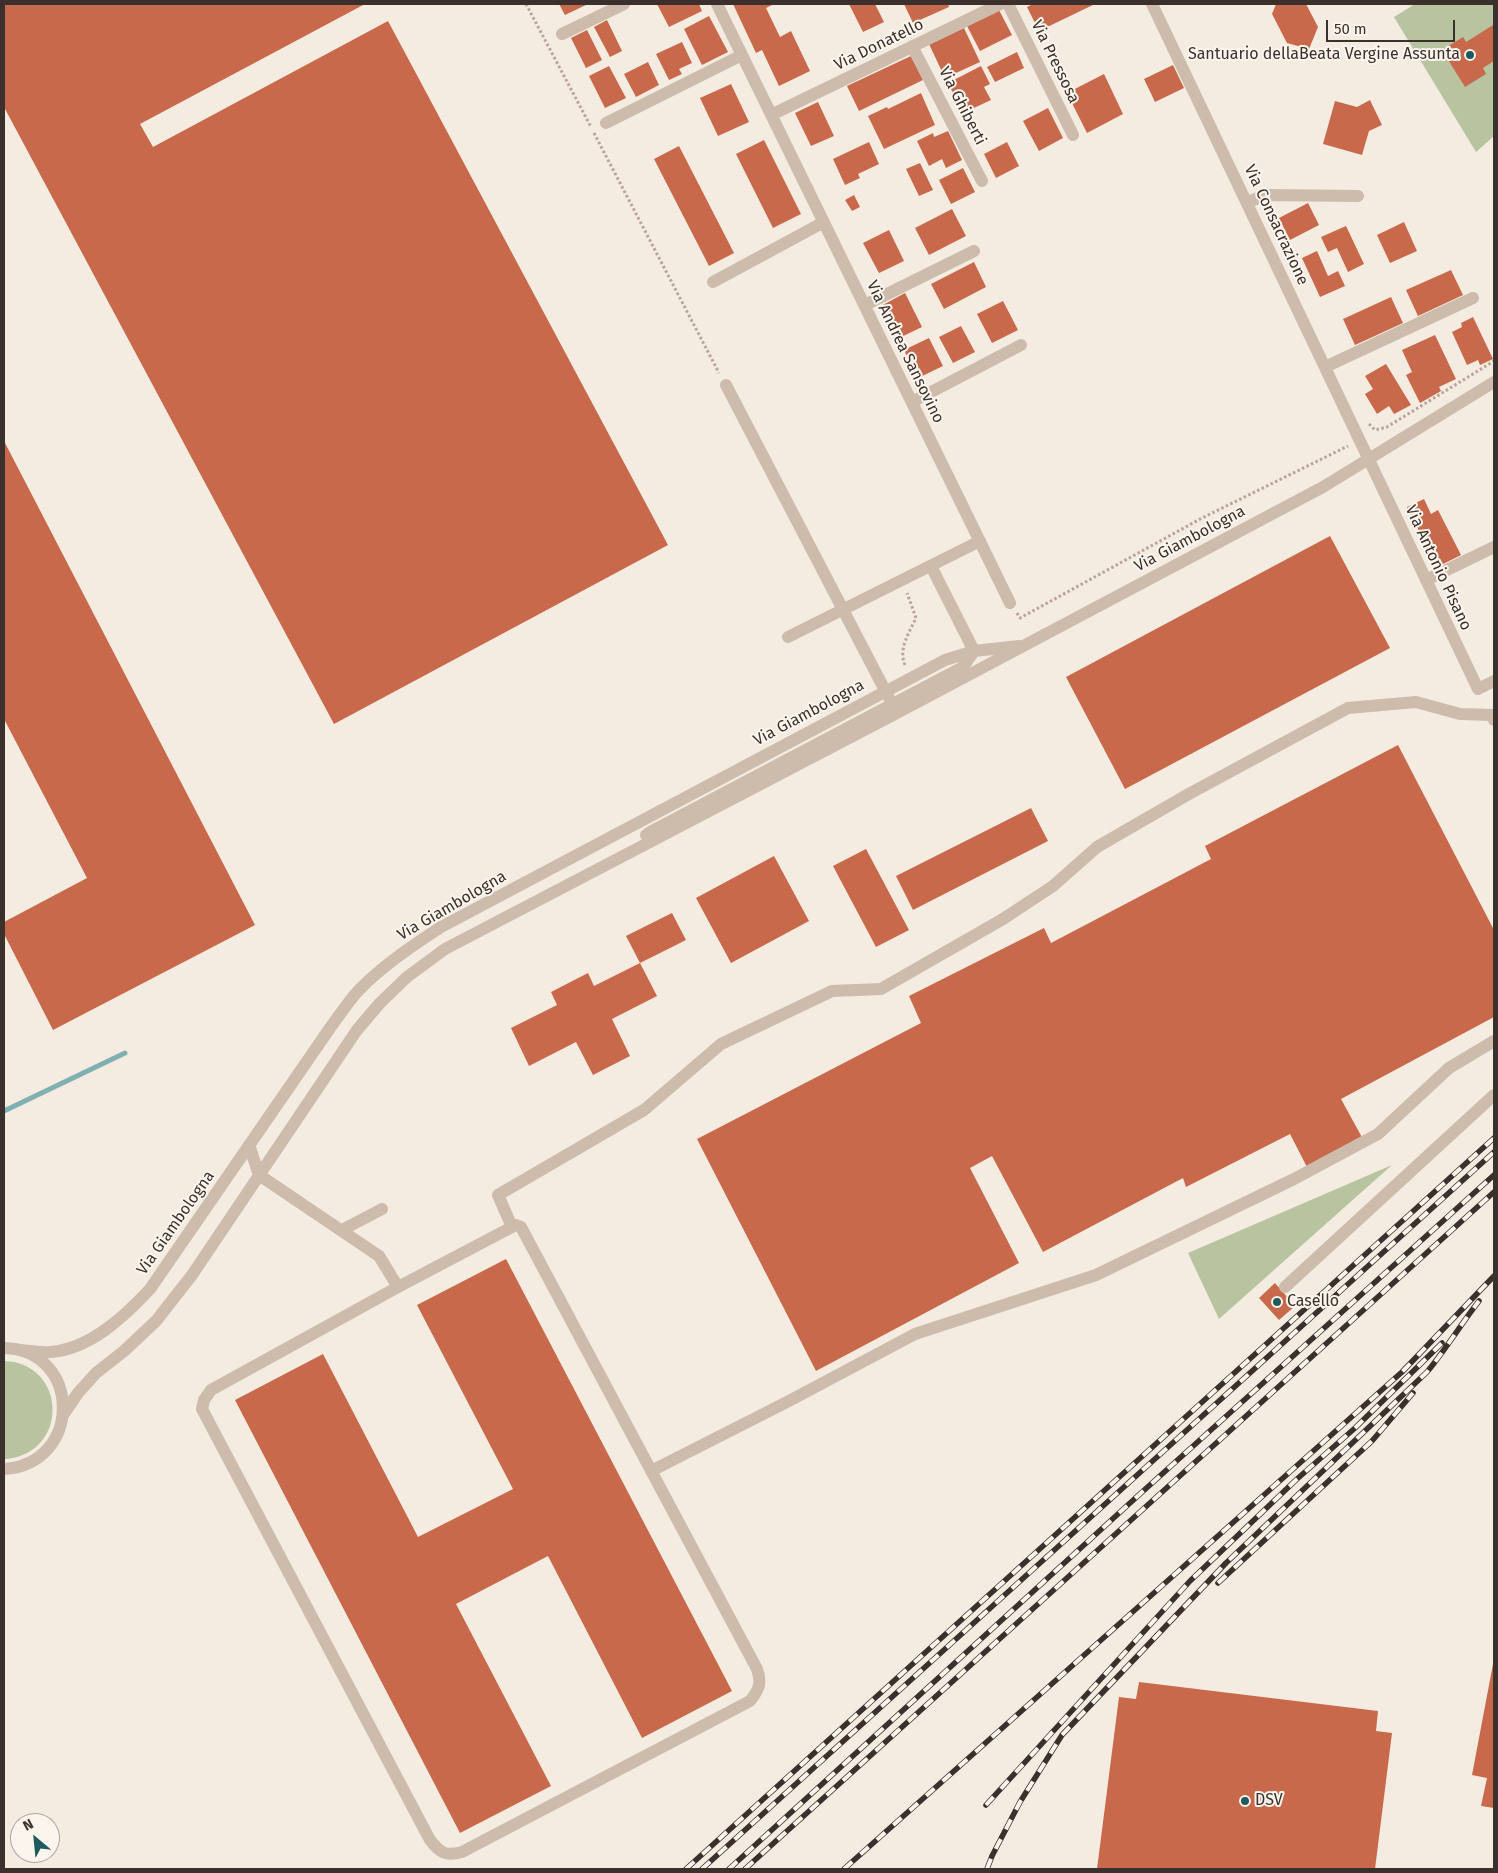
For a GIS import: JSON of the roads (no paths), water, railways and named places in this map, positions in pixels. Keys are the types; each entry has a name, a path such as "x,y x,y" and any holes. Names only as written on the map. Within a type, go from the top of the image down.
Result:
{"street":[{"path":"562,34 624,4"},
{"name":"Via Andrea Sansovino","path":"717,4 1010,603"},
{"name":"Via Donatello","path":"771,115 1000,4"},
{"name":"Via Pressosa","path":"1008,4 1073,135"},
{"name":"Via Consacrazione","path":"1152,4 1369,460"},
{"name":"Via Ghiberti","path":"912,46 982,181"},
{"path":"606,123 742,55"},
{"path":"1247,203 1264,196 1358,196"},
{"path":"713,282 824,222"},
{"path":"865,305 974,251"},
{"path":"1325,367 1473,298"},
{"path":"912,402 1021,345"},
{"name":"Via Giambologna","path":"63,1415 78,1393 96,1373 124,1351 156,1321 192,1275 357,1030 380,1003 407,977 445,948 1323,487 1494,382"},
{"path":"726,385 892,704"},
{"name":"Via Antonio Pisano","path":"1369,460 1478,689 1494,681"},
{"path":"788,637 980,541"},
{"path":"1426,580 1494,547"},
{"path":"931,566 974,651"},
{"name":"Via Giambologna","path":"4,1348 52,1352 79,1344 106,1330 130,1310 150,1289 330,1028 358,991 389,963 441,927 945,660 974,651 1026,644"},
{"name":"Via Giambologna","path":"617,859 652,831 963,667 974,651"},
{"path":"512,1227 498,1195 644,1110 720,1044 832,991 882,989 1003,919 1053,886 1097,847 1187,795 1348,708 1416,702 1460,714 1492,715 1494,720"},
{"path":"750,763 764,772"},
{"path":"651,1471 915,1334 1096,1275 1294,1179 1378,1134 1449,1068 1494,1041"},
{"path":"1284,1287 1494,1095"},
{"path":"249,1145 259,1175 379,1256 398,1287"},
{"path":"342,1230 382,1209"},
{"path":"512,1227 521,1228 761,1679 758,1691 750,1701 462,1852 451,1855 443,1853 430,1840 202,1409 204,1400 211,1390 398,1287 512,1227"},
{"path":"4,1469 23,1465 44,1453 56,1438 63,1415 62,1396 53,1375 37,1358 20,1350"}],"waterway":[{"path":"4,1111 125,1053"}],"railway":[{"path":"686,1869 1494,1138"},
{"path":"702,1869 1494,1152"},
{"path":"729,1869 1141,1493 1494,1175"},
{"path":"745,1869 1494,1192"},
{"path":"844,1869 1402,1372 1494,1276"},
{"path":"987,1869 1020,1802 1062,1735 1226,1563 1427,1372 1479,1301"},
{"path":"986,1805 1190,1581 1297,1479 1355,1428 1442,1343"},
{"path":"1218,1583 1372,1441 1413,1393"}],"place":[{"name":"Santuario dellaBeata Vergine Assunta","path":"1470,55"},
{"name":"Casello","path":"1277,1302"},
{"name":"DSV","path":"1245,1801"}]}
